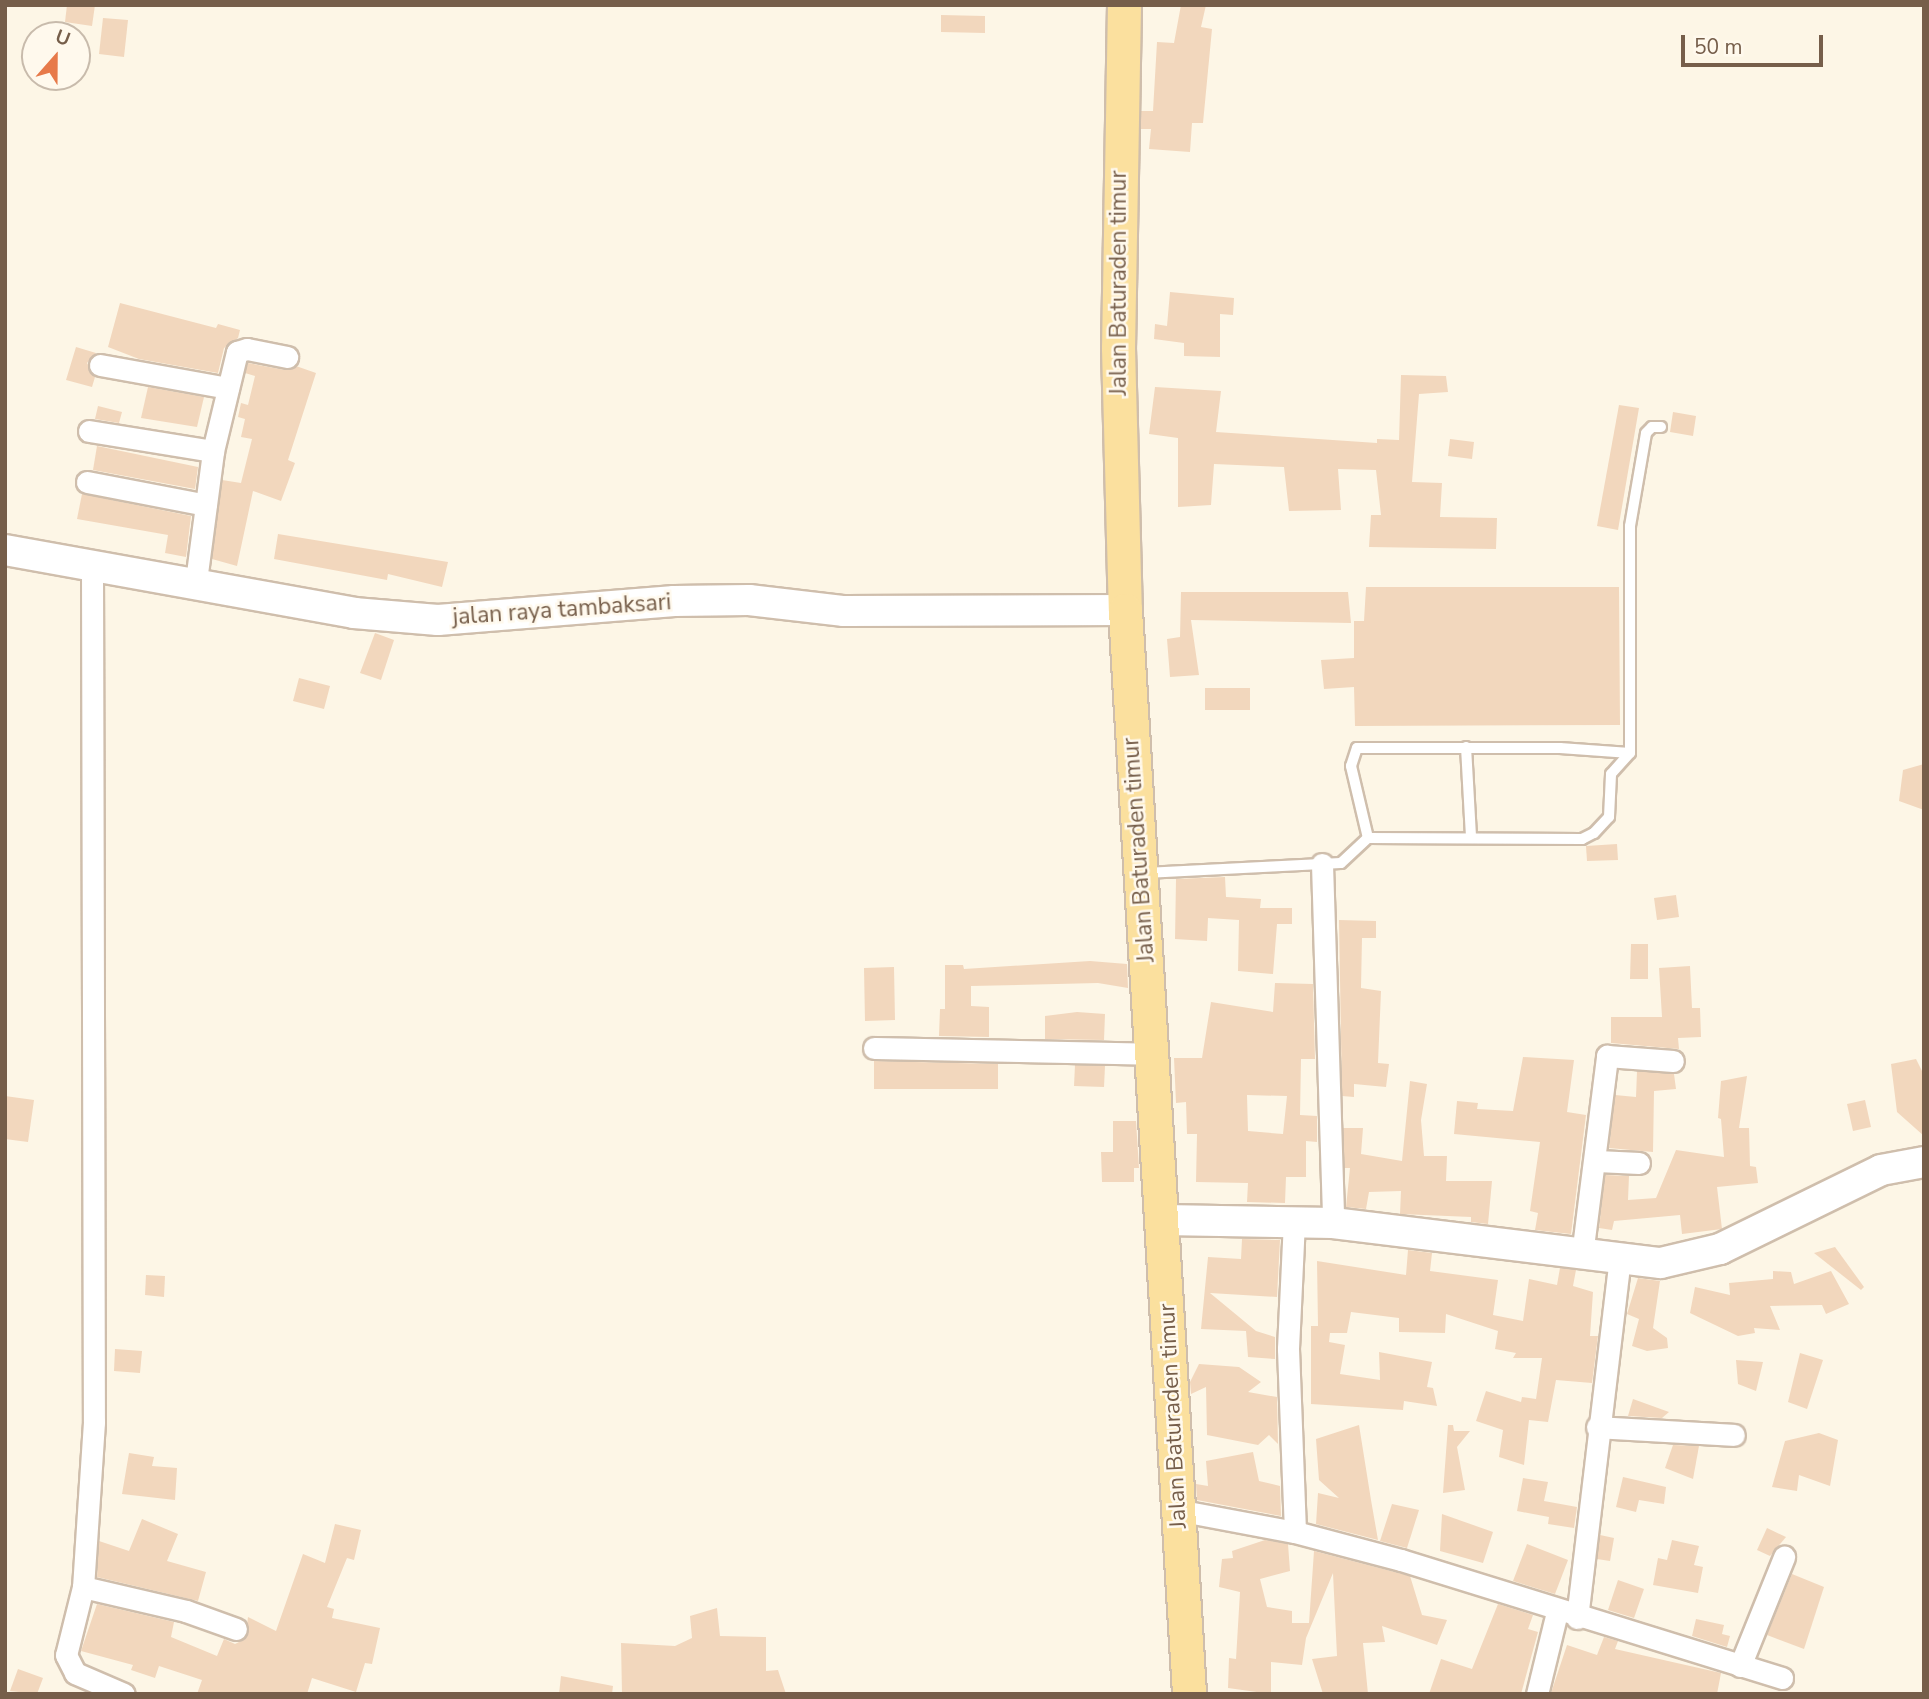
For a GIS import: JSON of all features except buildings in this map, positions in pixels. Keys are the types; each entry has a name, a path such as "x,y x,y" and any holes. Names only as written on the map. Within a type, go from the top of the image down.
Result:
{"main road":[{"name":"Jalan Baturaden timur","path":"1124,5 1118,348 1125,610 1139,874 1164,1220 1177,1510 1189,1694"}],"street":[{"path":"195,581 213,451 241,348 287,357"},
{"path":"100,365 228,388"},
{"path":"89,431 213,451"},
{"path":"87,482 205,505"},
{"name":"jalan raya tambaksari","path":"5,550 92,567 195,581 355,613 438,620 736,600 844,611 1125,610"},
{"path":"92,567 94,1409 83,1587 68,1646 68,1666 85,1678 124,1694"},
{"path":"1322,864 1333,1223"},
{"path":"874,1048 1152,1054"},
{"path":"1582,1255 1597,1161 1606,1056 1673,1061"},
{"path":"1597,1161 1639,1163"},
{"path":"1164,1220 1333,1223 1620,1260 1690,1260 1850,1182 1881,1170 1924,1162"},
{"path":"1294,1222 1288,1349 1295,1532"},
{"path":"1537,1694 1567,1615 1620,1260"},
{"path":"1597,1427 1734,1435"},
{"path":"1177,1510 1295,1532 1401,1560 1567,1615 1782,1678"},
{"path":"1740,1666 1784,1557"},
{"path":"83,1587 186,1611 236,1629"}],"lane":[{"path":"1139,874 1340,863 1368,838 1582,839 1594,833 1609,817 1611,774 1630,753 1630,526 1646,433 1651,427 1661,428"},
{"path":"1368,838 1352,766 1357,748 1466,747 1630,753"},
{"path":"1466,747 1471,837"}]}
